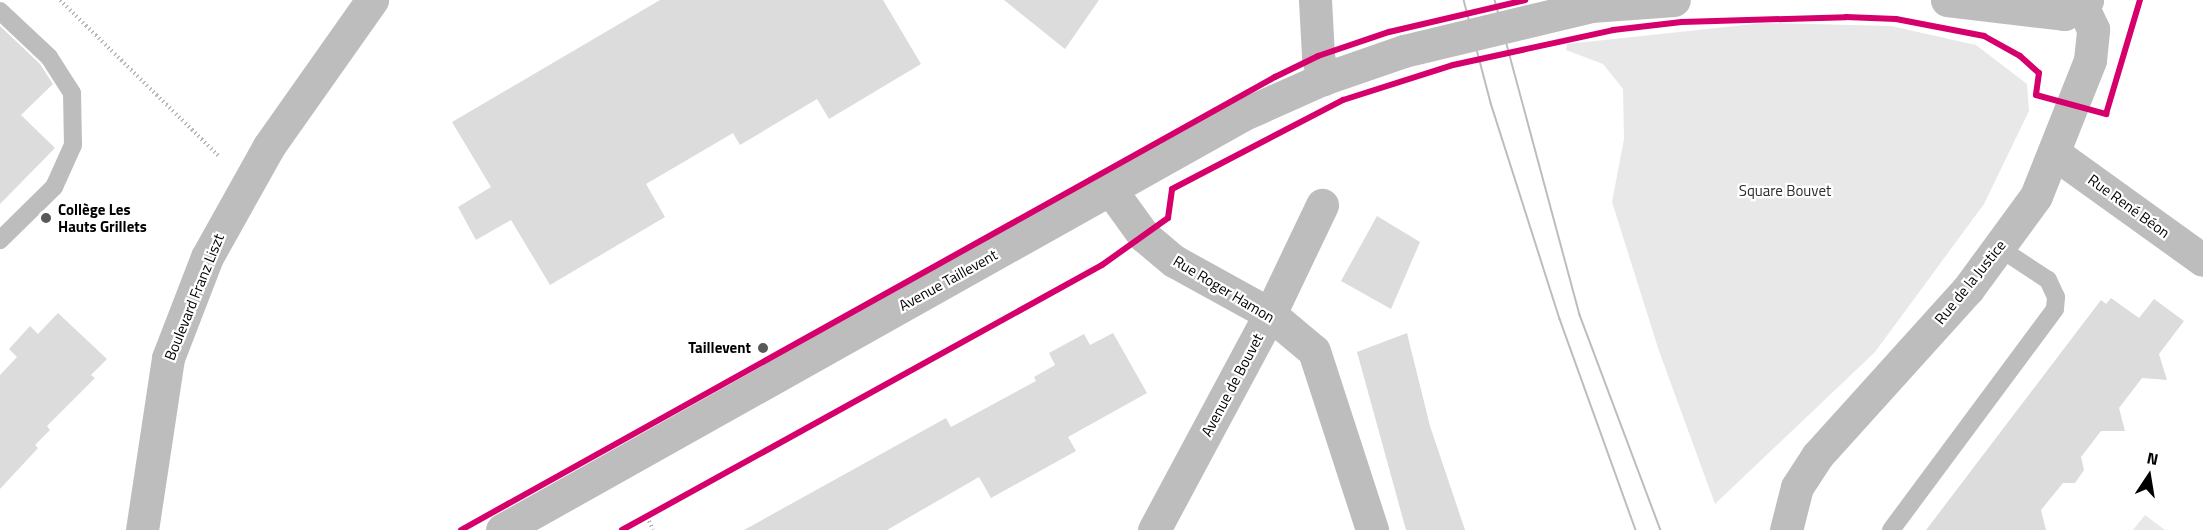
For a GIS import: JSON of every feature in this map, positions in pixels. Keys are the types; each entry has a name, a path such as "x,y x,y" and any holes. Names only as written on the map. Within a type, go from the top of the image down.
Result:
{"street":[{"name":"Boulevard Franz Liszt","path":"142,530 168,358 207,257 247,184 372,0"},
{"path":"1315,0 1318,56 1323,79"},
{"name":"Avenue Taillevent","path":"502,530 1242,115 1323,79 1404,51 1591,6 1674,0"},
{"path":"1947,0 2064,14 2085,2"},
{"name":"Rue de la Justice","path":"1786,530 1797,487 1816,456 1968,289 2036,196 2090,60 2093,29 2085,2"},
{"name":"Rue René Béon","path":"2054,153 2203,260"},
{"name":"Rue Roger Hamon","path":"1110,189 1144,236 1174,261 1270,314 1314,351 1372,530"},
{"name":"Avenue de Bouvet","path":"1154,530 1270,314 1322,205"}],"lane":[{"path":"0,11 49,57 72,93 73,145 54,187 0,240"},
{"path":"1891,530 2055,309 2056,297 2048,280 1998,247"}],"path":[{"path":"60,0 247,184"},
{"path":"639,521 657,511"},
{"path":"647,517 653,530"}],"green space":[{"name":"Square Bouvet","path":"1763,23 1891,26 1976,45 2027,84 2029,111 1984,204 1875,352 1715,504 1659,351 1612,202 1624,139 1623,89 1603,64 1566,50 1567,44"},
{"path":"2145,515 2165,530 2133,530"}],"building":[{"path":"660,0 883,0 921,64 829,119 817,99 740,145 733,133 646,184 665,217 550,285 511,220 476,240 458,207 491,187 452,122"},
{"path":"1004,0 1099,0 1065,49"},
{"path":"0,26 40,64 53,84 21,115 55,148 0,204"},
{"path":"1377,216 1420,242 1391,309 1341,281"},
{"path":"2111,298 2139,318 2154,299 2184,321 2159,354 2167,380 2142,378 2119,408 2125,431 2101,431 2081,457 2084,470 2075,483 2063,483 2041,510 2046,530 1926,530 2101,300 2106,304"},
{"path":"58,313 107,359 91,375 95,378 47,426 50,430 35,445 38,448 0,489 0,375 17,357 9,349 30,326 38,334"},
{"path":"1113,333 1147,393 1068,437 1076,451 991,498 979,477 887,530 744,530 946,418 951,427 1036,381 1034,377 1055,365 1049,353 1084,334 1090,345"},
{"path":"1407,333 1430,426 1465,530 1406,530 1357,352"}],"tram line":[{"path":"1464,0 1491,103 1560,319 1636,530"},
{"path":"1495,0 1580,315 1661,530"}],"cycle path":[{"path":"461,530 1275,77 1318,56 1389,32 1525,0"},
{"path":"622,530 1102,265 1168,218 1172,189 1343,100 1453,65 1613,30 1682,22 1846,17 1896,19 1984,36 2020,56 2039,73 2036,95 2106,114 2140,0"}],"place":[{"name":"Collège Les Hauts Grillets","path":"46,218"},
{"name":"Taillevent","path":"763,348"}]}
